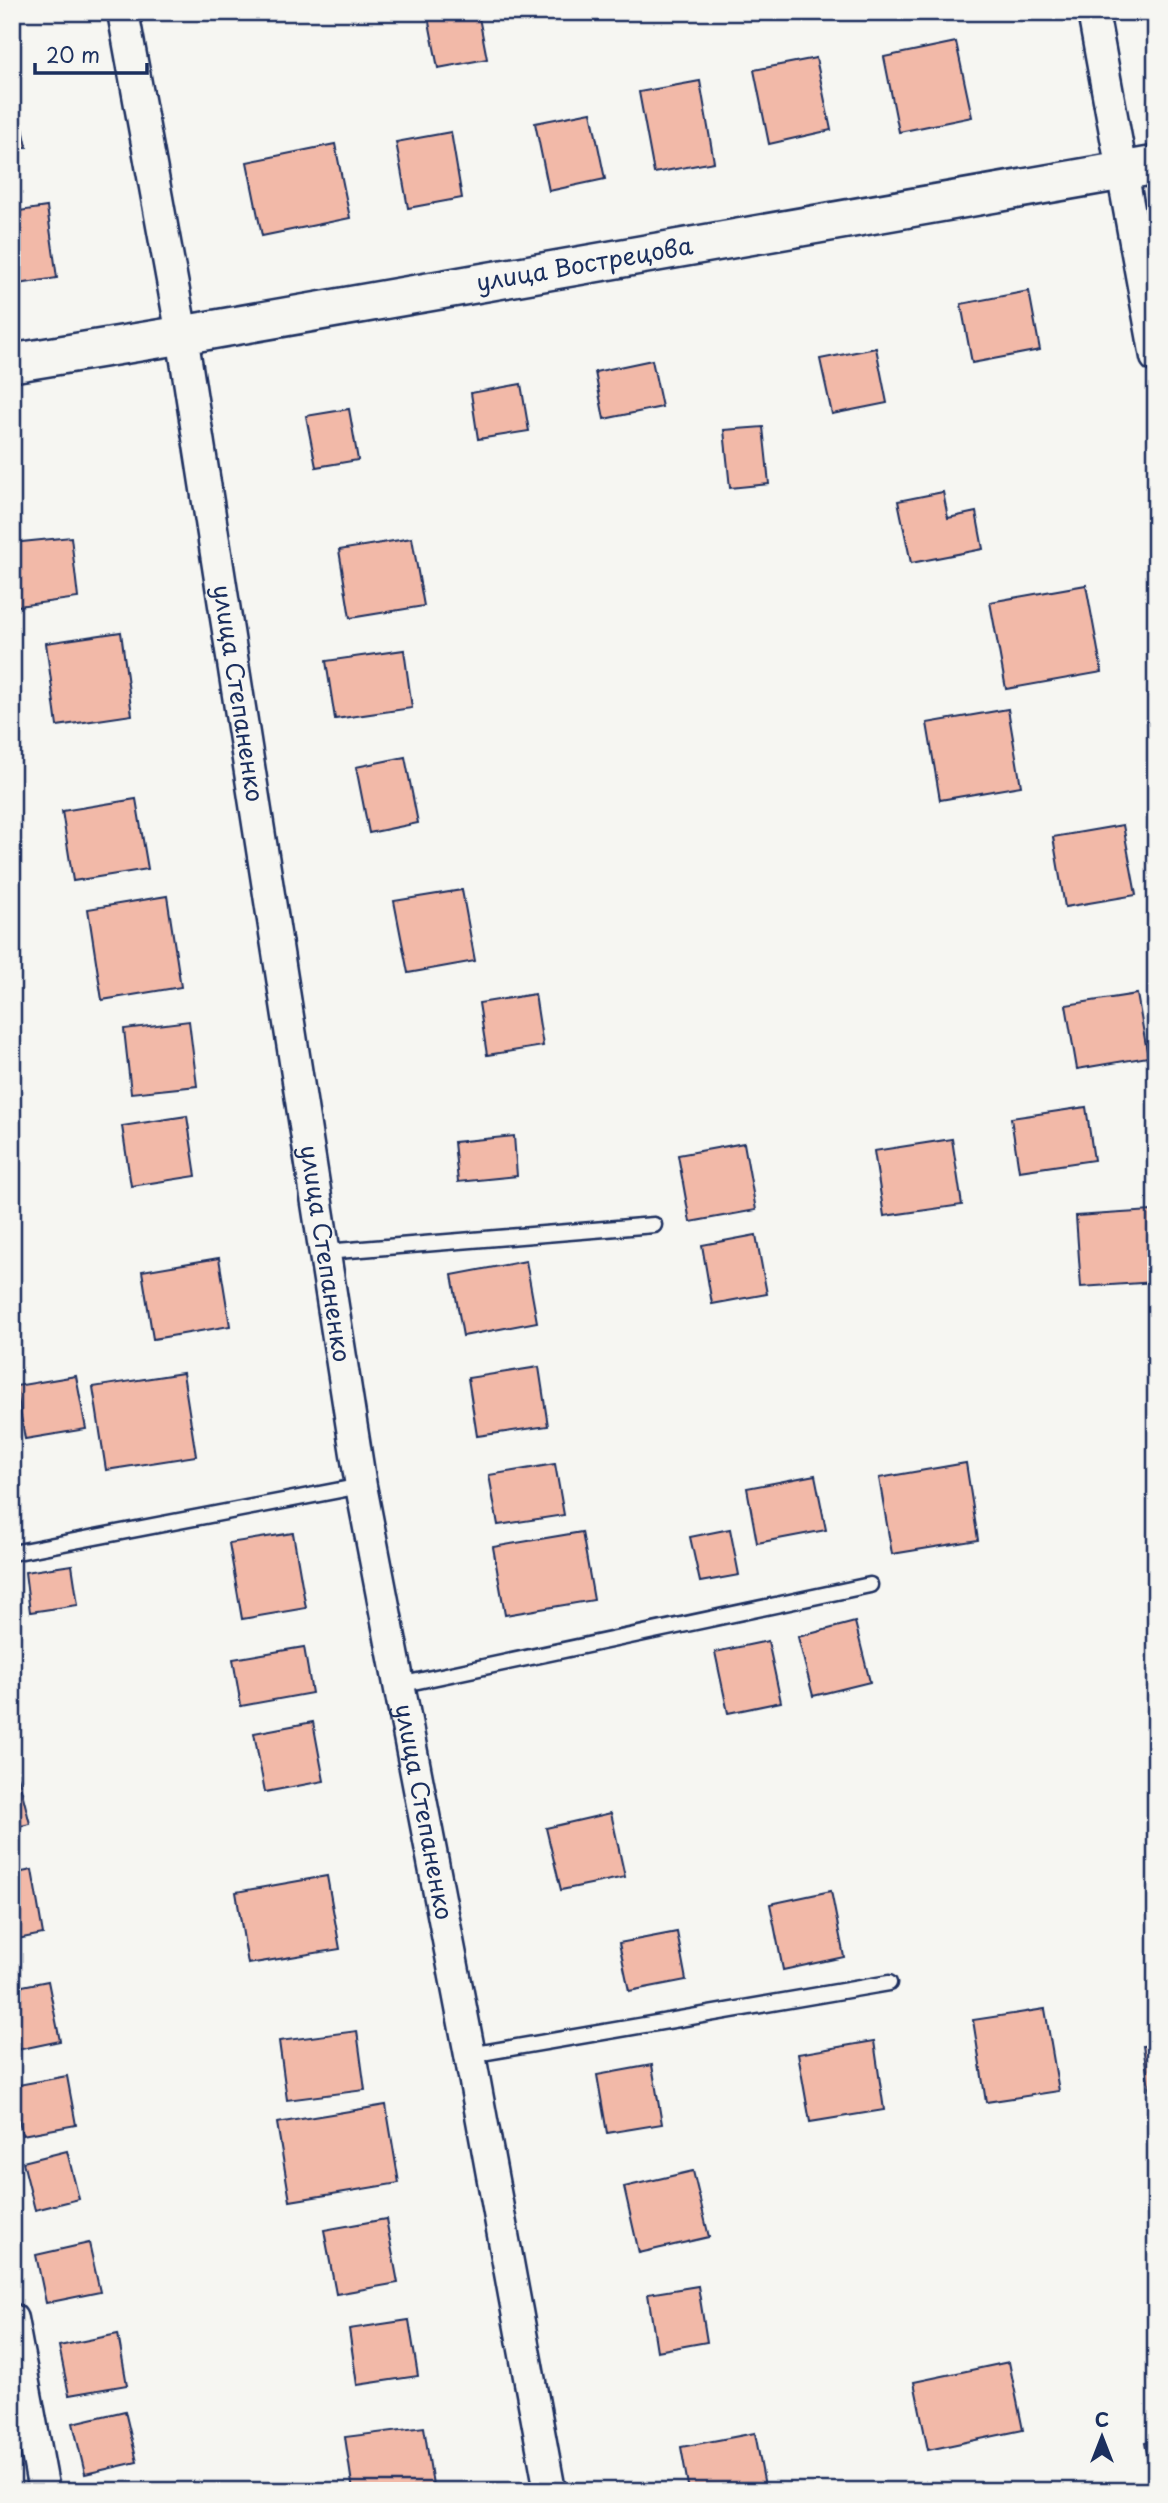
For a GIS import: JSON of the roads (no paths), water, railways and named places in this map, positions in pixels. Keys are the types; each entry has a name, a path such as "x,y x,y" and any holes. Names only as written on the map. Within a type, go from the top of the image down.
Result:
{"street":[{"name":"улица Степаненко","path":"123,12 182,335 361,1486 550,2491"},
{"path":"1093,12 1139,168 1156,357"},
{"name":"улица Вострецова","path":"12,363 1139,168"},
{"path":"12,2319 44,2491"}],"lane":[{"path":"325,1252 653,1225"},
{"path":"12,1553 361,1486"},
{"path":"399,1685 870,1585"},
{"path":"470,2055 889,1983"}]}
